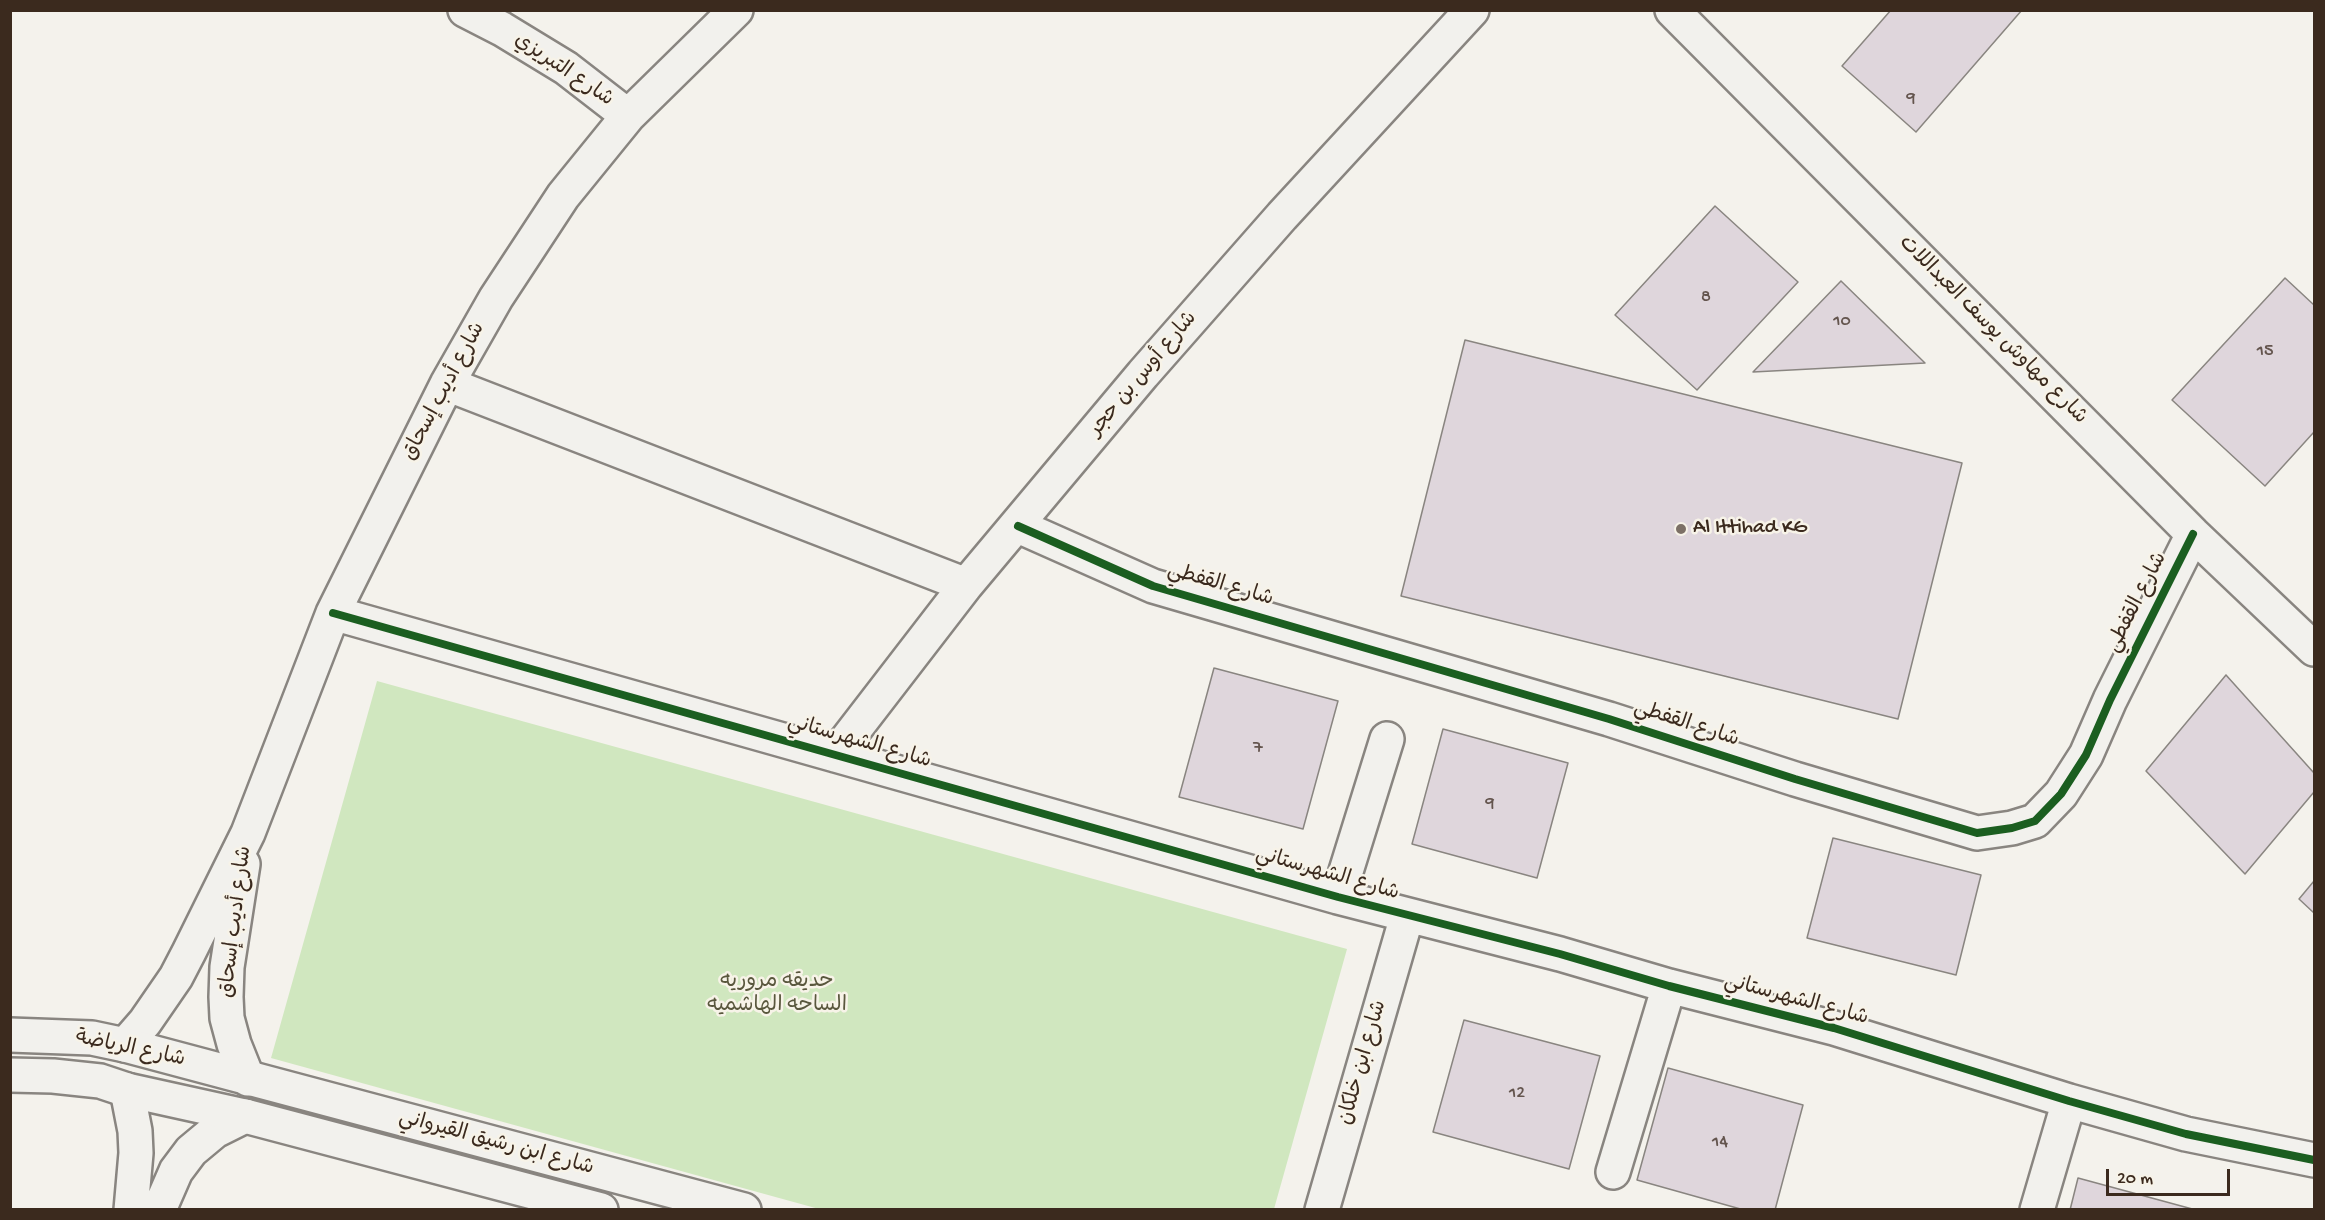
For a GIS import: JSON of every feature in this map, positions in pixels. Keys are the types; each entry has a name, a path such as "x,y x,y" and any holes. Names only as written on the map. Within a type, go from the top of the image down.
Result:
{"street":[{"name":"شارع التبريزي","path":"465,10 502,29 566,68 628,116"},
{"name":"شارع أديب إسحاق","path":"124,1045 145,1022 176,977 248,832 333,613 447,384 496,298 563,196 628,116 736,10"},
{"name":"شارع أوس بن حجر","path":"835,755 966,585 1018,526 1158,356 1282,216 1472,10"},
{"name":"شارع مهاوش يوسف العبداللات","path":"1672,10 2193,534 2314,649"},
{"path":"447,384 966,585"},
{"name":"شارع القفطي","path":"1018,526 1153,586 1609,719 1795,779 1977,833 2012,828 2035,820 2061,794 2086,755 2110,700 2193,534"},
{"name":"شارع الشهرستاني","path":"333,613 1338,897 1834,1028 2069,1101 2186,1134 2314,1160"},
{"path":"1338,897 1387,739"},
{"name":"شارع أديب إسحاق","path":"248,832 227,967 226,997 227,1018 234,1044 248,1079"},
{"name":"شارع ابن خلكان","path":"1322,1209 1407,916"},
{"path":"1612,1172 1670,986"},
{"name":"شارع الرياضة","path":"10,1035 84,1037 124,1045 248,1079"},
{"name":"شارع الرياضة","path":"10,1075 100,1081 127,1090 244,1116"},
{"name":"شارع ابن رشيق القيرواني","path":"248,1079 744,1209"},
{"path":"127,1090 135,1131 136,1153 131,1209"},
{"path":"2037,1209 2069,1101"},
{"path":"159,1209 176,1171 192,1151 215,1131 244,1116"},
{"name":"شارع ابن رشيق القيرواني","path":"244,1116 601,1209"}],"green space":[{"name":"حديقه مروريه الساحه الهاشميه","path":"377,681 1347,949 1274,1209 819,1209 271,1058"}],"building":[{"path":"1891,10 2022,10 1916,132 1842,66"},
{"path":"1715,206 1798,282 1697,390 1615,315"},
{"path":"2285,278 2314,305 2314,432 2265,486 2172,400"},
{"path":"1841,281 1925,363 1753,372"},
{"name":"Al Ittihad KG","path":"1465,340 1962,463 1898,719 1401,596"},
{"path":"1214,668 1338,701 1303,829 1179,797"},
{"path":"2226,675 2314,773 2314,792 2245,874 2146,771"},
{"path":"1443,729 1568,763 1537,878 1412,844"},
{"path":"1833,838 1981,875 1956,975 1807,938"},
{"path":"2314,881 2314,913 2299,899"},
{"path":"1464,1020 1600,1056 1569,1169 1433,1132"},
{"path":"1668,1068 1803,1105 1775,1210 1744,1210 1637,1180"},
{"path":"2078,1178 2196,1210 2070,1210"}],"cycle path":[{"path":"1018,526 1153,586 1609,719 1795,779 1977,833 2012,828 2035,821 2061,794 2086,755 2110,700 2193,534"},
{"path":"333,613 1338,897 1834,1028 2069,1101 2186,1134 2314,1160"}],"place":[{"name":"Al Ittihad KG","path":"1681,529"}]}
